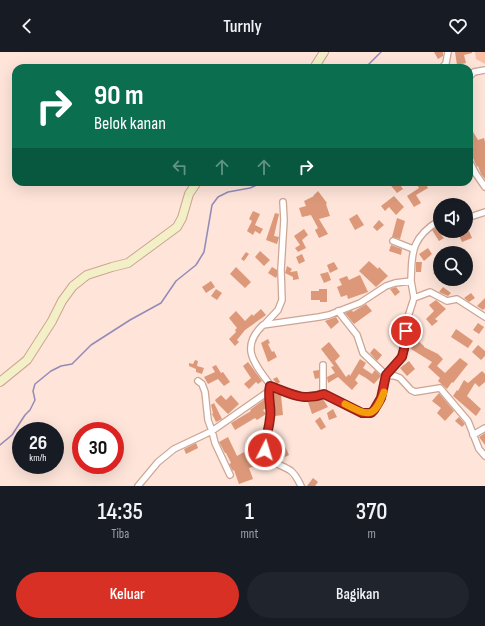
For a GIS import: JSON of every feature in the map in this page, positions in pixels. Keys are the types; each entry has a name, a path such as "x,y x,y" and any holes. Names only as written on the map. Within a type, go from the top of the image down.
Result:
{"main road":[{"path":"317,64 324,52"},
{"path":"0,382 27,360 52,322 62,301 72,286 88,275 128,263 177,227 182,218 189,194 194,186"}],"street":[{"path":"445,64 448,52"},
{"path":"473,73 485,70"},
{"path":"473,168 485,187"},
{"path":"283,202 284,220 281,270 282,300 278,310 252,338 251,350 257,366 270,388 270,418 265,440 265,450 270,459 292,471 297,477 301,486"},
{"path":"473,216 485,212"},
{"path":"270,388 306,398 324,394 362,413 371,413 381,398 386,375 398,362 404,349 407,320 414,298 411,281 413,249 422,233 433,225"},
{"path":"393,241 413,249"},
{"path":"263,325 319,317 360,303 386,286 411,281"},
{"path":"414,298 430,292 447,301 457,298 485,317"},
{"path":"338,311 357,335 363,353 386,375 400,378 411,390 415,392 440,388 464,414 479,449 485,456"},
{"path":"323,365 324,394"},
{"path":"198,381 202,384 205,392 208,420 215,443 230,475"},
{"path":"138,486 158,462 174,450 212,431 270,388"},
{"path":"474,435 485,428"}],"shaded area":[{"path":"475,52 485,52 485,64 476,59"}],"building":[{"path":"434,52 443,52 443,56 438,59"},
{"path":"455,52 472,52 464,55 466,63 457,64"},
{"path":"473,132 478,140 484,138 485,179 478,166 477,167 473,158"},
{"path":"391,186 401,186 403,189 397,193"},
{"path":"418,186 427,186 428,188 416,195 421,203 414,207 407,196 419,188"},
{"path":"318,191 327,203 330,216 319,219 328,234 319,238 315,230 318,228 311,215 302,217 299,208 306,206 304,201 314,196"},
{"path":"394,196 404,207 396,215 389,207 385,211 381,206"},
{"path":"253,211 260,214 255,225 263,229 260,234 255,231 253,235 247,231 252,221 249,219"},
{"path":"275,213 279,214 274,236 279,237 277,244 266,240"},
{"path":"357,214 364,225 355,230 349,219"},
{"path":"397,218 405,221 400,239 392,237"},
{"path":"379,220 384,225 377,231 373,227"},
{"path":"304,229 308,235 302,240 306,248 298,252 295,248 300,245 294,236"},
{"path":"437,238 444,238 439,241"},
{"path":"460,238 472,238 462,242"},
{"path":"391,245 402,249 401,255 389,251"},
{"path":"428,248 432,254 424,261 419,254"},
{"path":"260,251 270,260 264,266 255,257"},
{"path":"246,252 249,254 244,261 241,259"},
{"path":"302,254 305,261 299,264 296,257"},
{"path":"369,261 378,269 379,267 388,276 376,287 359,271"},
{"path":"334,262 338,269 330,273 327,265"},
{"path":"416,262 422,262 421,272 416,272"},
{"path":"287,266 292,269 290,272 297,271 299,279 293,280 293,277 285,273"},
{"path":"236,267 251,282 245,288 230,274"},
{"path":"272,267 277,270 276,278 268,273"},
{"path":"328,272 331,280 324,283 320,274"},
{"path":"360,275 368,292 348,299 347,295 341,297 337,287 342,285 339,279 347,276 349,280"},
{"path":"211,281 215,287 206,293 202,287"},
{"path":"396,287 400,292 395,296 390,289"},
{"path":"443,287 451,293 448,296 439,292"},
{"path":"216,289 222,293 217,300 211,296"},
{"path":"319,289 327,289 327,302 311,300 311,291 319,291"},
{"path":"471,293 475,298 469,302 464,298"},
{"path":"485,298 485,308 483,310 477,306"},
{"path":"436,300 446,309 435,319 438,321 432,326 426,319 434,311 429,305"},
{"path":"366,304 372,311 354,324 345,313 352,310 353,312"},
{"path":"261,309 266,315 245,330 237,340 239,342 235,346 229,339 236,332 235,330 237,328 229,318 236,311 245,321 252,314 253,316"},
{"path":"336,317 339,322 331,329 325,321"},
{"path":"478,323 484,327 479,334 473,330"},
{"path":"456,329 473,341 468,348 451,337"},
{"path":"268,339 270,343 268,344 272,352 274,351 277,357 268,362 261,343"},
{"path":"417,340 424,347 438,354 443,359 437,366 445,373 460,358 468,364 447,389 438,381 440,378 428,367 432,362 411,349"},
{"path":"329,342 340,356 335,361 346,377 349,374 350,376 360,359 366,363 363,368 372,374 375,370 381,376 374,384 359,374 355,380 358,383 352,390 338,377 328,383 327,377 335,373 331,367 334,366 321,349"},
{"path":"478,345 485,351 485,356 481,360 472,352"},
{"path":"374,348 382,355 377,361 370,353"},
{"path":"195,360 198,361 197,366 204,368 202,374 196,372 196,369 189,366 189,363 193,364"},
{"path":"409,361 415,369 407,376 400,368"},
{"path":"248,362 262,381 258,384 256,382 249,389 244,384 251,378 243,366"},
{"path":"216,365 221,373 223,372 230,382 224,386 218,379 208,384 204,377 215,372 212,367"},
{"path":"319,370 319,378 315,379 313,371"},
{"path":"482,371 485,374 485,382 479,387 475,383 467,396 481,409 476,416 453,396 457,390 458,391 464,380 468,383"},
{"path":"277,377 280,382 277,384 273,379"},
{"path":"273,392 281,395 283,415 275,416"},
{"path":"439,393 454,411 445,421 437,413 441,408 432,401"},
{"path":"221,395 226,400 231,395 239,404 228,414 215,400"},
{"path":"265,399 267,408 263,410 266,414 257,420 255,418 235,430 231,423 251,411 250,410"},
{"path":"323,399 328,407 312,414 308,402"},
{"path":"214,403 222,419 216,422 212,414 211,405"},
{"path":"333,409 337,417 329,420 327,413"},
{"path":"320,417 326,427 321,430 315,421"},
{"path":"459,417 465,424 462,427 455,421"},
{"path":"485,433 485,445 479,437"},
{"path":"228,437 237,456 244,452 248,461 258,458 260,465 249,468 253,479 239,484 234,470 233,471 229,464 231,463 219,442"},
{"path":"196,443 198,448 186,454 184,449"},
{"path":"285,446 289,455 283,458 278,449"},
{"path":"313,478 318,482 315,486 307,486"}],"waterway":[{"path":"369,64 381,52"},
{"path":"0,445 12,435 30,410 35,400 33,391 35,384 51,371 61,366 72,364 91,345 130,320 161,303 176,281 196,265 204,252 212,205 218,197 228,192 255,186"}],"slow traffic":[{"path":"345,404 362,413 371,413 384,392"}],"route":[{"path":"265,450 265,440 270,418 270,386 306,398 324,394 362,413 371,413 384,391 386,375 402,357 406,331"}]}
